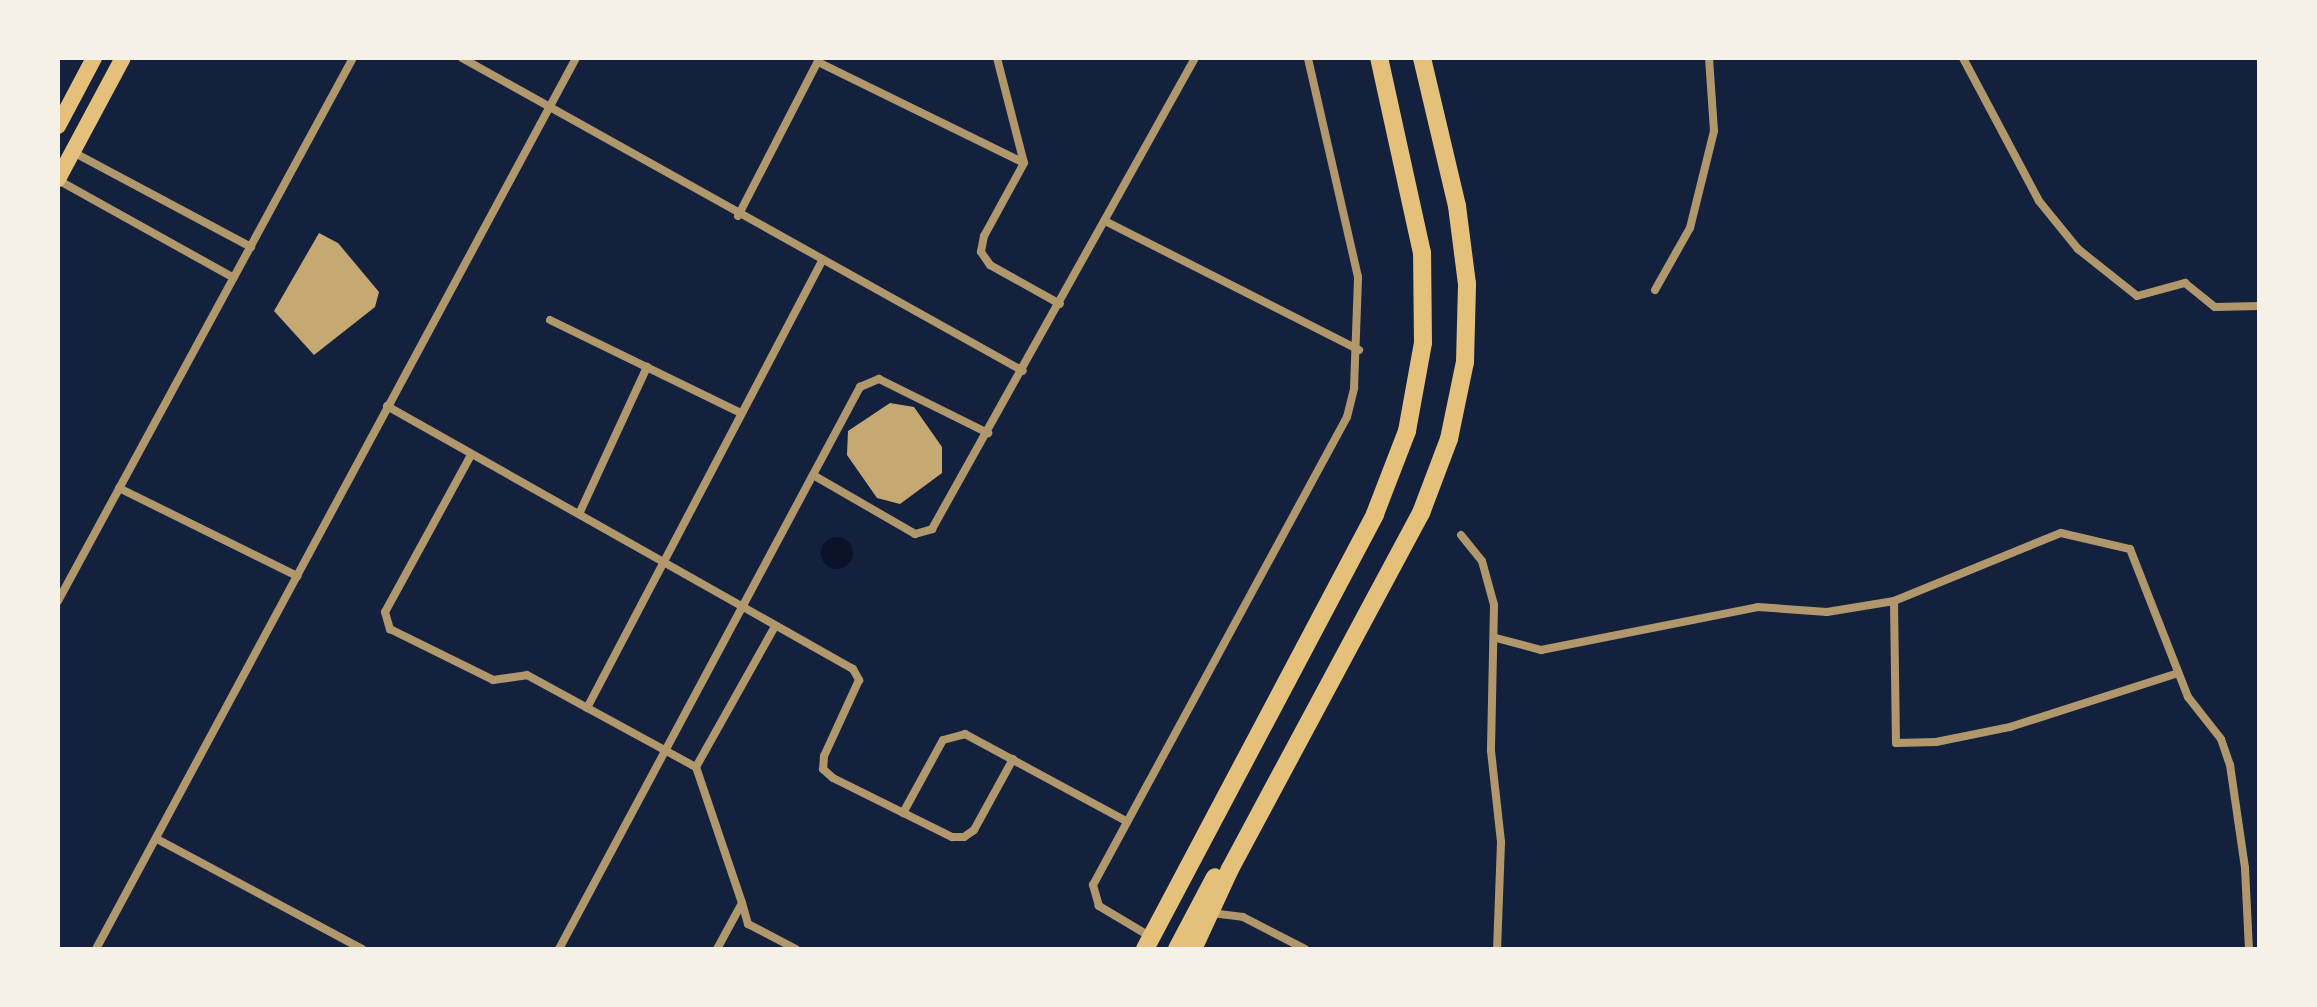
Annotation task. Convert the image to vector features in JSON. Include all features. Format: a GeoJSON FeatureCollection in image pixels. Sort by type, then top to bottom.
{"type":"FeatureCollection","features":[{"type":"Feature","properties":{"kind":"main road"},"geometry":{"type":"LineString","coordinates":[[58,126],[94,58]]}},
{"type":"Feature","properties":{"kind":"main road"},"geometry":{"type":"LineString","coordinates":[[58,180],[123,58]]}},
{"type":"Feature","properties":{"kind":"main road"},"geometry":{"type":"LineString","coordinates":[[1148,943],[1375,514],[1407,431],[1423,343],[1422,253],[1379,58]]}},
{"type":"Feature","properties":{"kind":"main road"},"geometry":{"type":"LineString","coordinates":[[1193,949],[1261,812],[1421,513],[1459,401],[1468,323],[1465,257],[1422,58]]}},
{"type":"Feature","properties":{"kind":"main road"},"geometry":{"type":"LineString","coordinates":[[1177,949],[1218,872],[1261,812]]}},
{"type":"Feature","properties":{"kind":"street"},"geometry":{"type":"LineString","coordinates":[[58,601],[353,58]]}},
{"type":"Feature","properties":{"kind":"street"},"geometry":{"type":"LineString","coordinates":[[462,58],[550,104],[738,216],[1023,371]]}},
{"type":"Feature","properties":{"kind":"street"},"geometry":{"type":"LineString","coordinates":[[96,949],[576,58]]}},
{"type":"Feature","properties":{"kind":"street"},"geometry":{"type":"LineString","coordinates":[[997,58],[1024,163],[984,236],[981,252],[990,265],[1060,304]]}},
{"type":"Feature","properties":{"kind":"street"},"geometry":{"type":"LineString","coordinates":[[813,475],[915,534],[926,534],[988,433],[1195,58]]}},
{"type":"Feature","properties":{"kind":"street"},"geometry":{"type":"LineString","coordinates":[[1148,943],[1099,906],[1093,885],[1347,417],[1359,350],[1358,277],[1308,58]]}},
{"type":"Feature","properties":{"kind":"street"},"geometry":{"type":"LineString","coordinates":[[1655,290],[1690,228],[1714,131],[1709,58]]}},
{"type":"Feature","properties":{"kind":"street"},"geometry":{"type":"LineString","coordinates":[[1963,58],[2039,201],[2078,249],[2137,296],[2185,283],[2215,307],[2259,306]]}},
{"type":"Feature","properties":{"kind":"street"},"geometry":{"type":"LineString","coordinates":[[738,216],[818,60],[1024,163]]}},
{"type":"Feature","properties":{"kind":"street"},"geometry":{"type":"LineString","coordinates":[[73,152],[251,247]]}},
{"type":"Feature","properties":{"kind":"street"},"geometry":{"type":"LineString","coordinates":[[58,180],[234,278]]}},
{"type":"Feature","properties":{"kind":"street"},"geometry":{"type":"LineString","coordinates":[[1105,221],[1359,350]]}},
{"type":"Feature","properties":{"kind":"street"},"geometry":{"type":"LineString","coordinates":[[587,708],[822,261]]}},
{"type":"Feature","properties":{"kind":"street"},"geometry":{"type":"LineString","coordinates":[[550,320],[741,413]]}},
{"type":"Feature","properties":{"kind":"street"},"geometry":{"type":"LineString","coordinates":[[580,512],[647,367]]}},
{"type":"Feature","properties":{"kind":"street"},"geometry":{"type":"LineString","coordinates":[[559,949],[860,387],[869,380],[879,379],[988,433]]}},
{"type":"Feature","properties":{"kind":"street"},"geometry":{"type":"LineString","coordinates":[[387,406],[471,455],[580,512],[661,563],[853,669],[859,680],[824,756],[823,769],[952,837],[964,837],[974,830],[1013,759]]}},
{"type":"Feature","properties":{"kind":"street"},"geometry":{"type":"LineString","coordinates":[[471,455],[384,621],[390,629],[493,680],[527,675],[696,767],[748,924],[796,949]]}},
{"type":"Feature","properties":{"kind":"street"},"geometry":{"type":"LineString","coordinates":[[119,488],[297,576]]}},
{"type":"Feature","properties":{"kind":"street"},"geometry":{"type":"LineString","coordinates":[[1496,638],[1541,650],[1758,607],[1827,612],[1894,601],[2061,533],[2130,549],[2188,697],[2221,739],[2230,765],[2245,868],[2249,949]]}},
{"type":"Feature","properties":{"kind":"street"},"geometry":{"type":"LineString","coordinates":[[1461,535],[1482,561],[1494,605],[1496,638],[1491,751],[1501,842],[1497,949]]}},
{"type":"Feature","properties":{"kind":"street"},"geometry":{"type":"LineString","coordinates":[[1894,601],[1896,743],[1936,742],[2010,727],[2178,673]]}},
{"type":"Feature","properties":{"kind":"street"},"geometry":{"type":"LineString","coordinates":[[696,767],[775,626]]}},
{"type":"Feature","properties":{"kind":"street"},"geometry":{"type":"LineString","coordinates":[[903,813],[943,740],[953,734],[965,734],[1126,821]]}},
{"type":"Feature","properties":{"kind":"street"},"geometry":{"type":"LineString","coordinates":[[157,839],[362,949]]}},
{"type":"Feature","properties":{"kind":"street"},"geometry":{"type":"LineString","coordinates":[[717,949],[742,903]]}},
{"type":"Feature","properties":{"kind":"street"},"geometry":{"type":"LineString","coordinates":[[1210,913],[1243,917],[1305,949]]}},
{"type":"Feature","properties":{"kind":"water"},"geometry":{"type":"Polygon","coordinates":[[[837,537],[848,542],[853,553],[848,564],[837,569],[826,564],[821,553],[826,542],[837,537]]]}},
{"type":"Feature","properties":{"kind":"building"},"geometry":{"type":"Polygon","coordinates":[[[319,233],[338,243],[379,292],[375,307],[314,355],[274,311],[319,233]]]}},
{"type":"Feature","properties":{"kind":"building"},"geometry":{"type":"Polygon","coordinates":[[[890,403],[914,407],[942,447],[942,473],[900,504],[877,498],[847,455],[848,431],[890,403]]]}}]}
